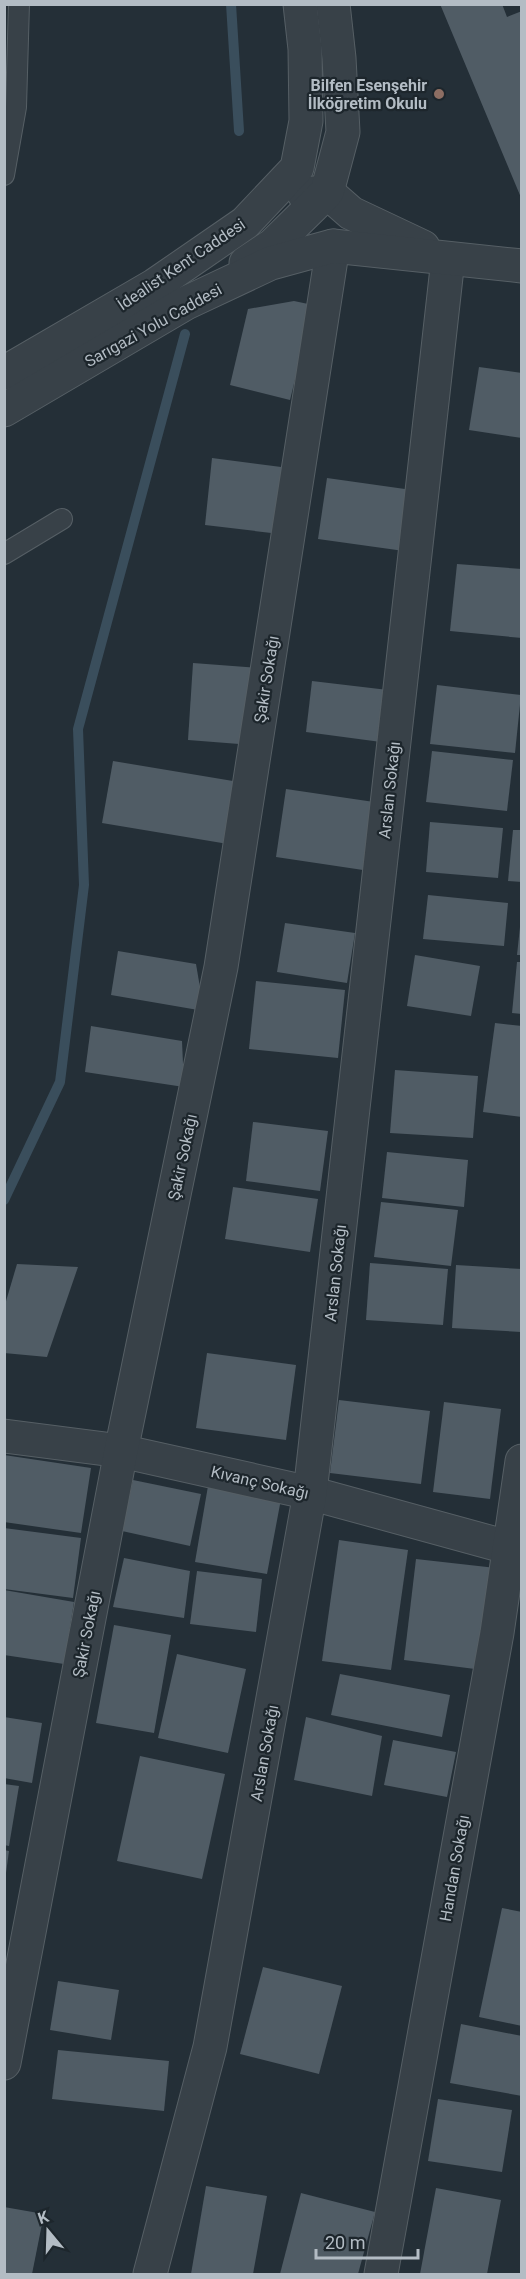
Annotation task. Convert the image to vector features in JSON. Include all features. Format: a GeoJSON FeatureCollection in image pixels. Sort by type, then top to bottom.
{"type":"FeatureCollection","features":[{"type":"Feature","properties":{"kind":"street","name":"İdealist Kent Caddesi"},"geometry":{"type":"LineString","coordinates":[[4,373],[155,285],[245,223],[297,168],[306,121],[305,49],[300,4]]}},
{"type":"Feature","properties":{"kind":"street"},"geometry":{"type":"LineString","coordinates":[[186,303],[273,245],[327,192],[344,132],[333,4]]}},
{"type":"Feature","properties":{"kind":"street"},"geometry":{"type":"LineString","coordinates":[[245,223],[287,195],[327,192],[351,213],[447,258]]}},
{"type":"Feature","properties":{"kind":"street","name":"Sarıgazi Yolu Caddesi"},"geometry":{"type":"LineString","coordinates":[[4,410],[186,303],[271,263],[333,246],[522,266]]}},
{"type":"Feature","properties":{"kind":"street","name":"Şakir Sokağı"},"geometry":{"type":"LineString","coordinates":[[4,2063],[121,1451],[221,967],[333,246]]}},
{"type":"Feature","properties":{"kind":"street","name":"Arslan Sokağı"},"geometry":{"type":"LineString","coordinates":[[150,2274],[210,2047],[310,1493],[447,258]]}},
{"type":"Feature","properties":{"kind":"street","name":"Kıvanç Sokağı"},"geometry":{"type":"LineString","coordinates":[[4,1436],[121,1451],[310,1493],[511,1548]]}},
{"type":"Feature","properties":{"kind":"street","name":"Handan Sokağı"},"geometry":{"type":"LineString","coordinates":[[381,2274],[511,1548],[522,1461]]}},
{"type":"Feature","properties":{"kind":"lane"},"geometry":{"type":"LineString","coordinates":[[4,175],[16,107],[19,4]]}},
{"type":"Feature","properties":{"kind":"lane"},"geometry":{"type":"LineString","coordinates":[[4,555],[62,519]]}},
{"type":"Feature","properties":{"kind":"building"},"geometry":{"type":"Polygon","coordinates":[[[440,4],[502,4],[507,17],[522,11],[522,55],[520,56],[522,60],[522,200],[440,4]]]}},
{"type":"Feature","properties":{"kind":"building"},"geometry":{"type":"Polygon","coordinates":[[[294,301],[313,305],[290,400],[230,385],[248,309],[294,301]]]}},
{"type":"Feature","properties":{"kind":"building"},"geometry":{"type":"Polygon","coordinates":[[[479,367],[522,373],[522,438],[469,430],[479,367]]]}},
{"type":"Feature","properties":{"kind":"building"},"geometry":{"type":"Polygon","coordinates":[[[212,458],[289,468],[280,534],[205,525],[212,458]]]}},
{"type":"Feature","properties":{"kind":"building"},"geometry":{"type":"Polygon","coordinates":[[[327,478],[412,490],[404,551],[318,539],[327,478]]]}},
{"type":"Feature","properties":{"kind":"building"},"geometry":{"type":"Polygon","coordinates":[[[457,564],[522,569],[522,638],[450,631],[457,564]]]}},
{"type":"Feature","properties":{"kind":"building"},"geometry":{"type":"Polygon","coordinates":[[[193,663],[258,668],[252,745],[188,740],[193,663]]]}},
{"type":"Feature","properties":{"kind":"building"},"geometry":{"type":"Polygon","coordinates":[[[312,681],[388,690],[381,742],[306,732],[312,681]]]}},
{"type":"Feature","properties":{"kind":"building"},"geometry":{"type":"Polygon","coordinates":[[[437,685],[521,695],[515,753],[430,744],[437,685]]]}},
{"type":"Feature","properties":{"kind":"building"},"geometry":{"type":"Polygon","coordinates":[[[432,751],[513,760],[507,811],[426,802],[432,751]]]}},
{"type":"Feature","properties":{"kind":"building"},"geometry":{"type":"Polygon","coordinates":[[[113,761],[239,782],[228,844],[102,823],[113,761]]]}},
{"type":"Feature","properties":{"kind":"building"},"geometry":{"type":"Polygon","coordinates":[[[286,789],[374,802],[363,870],[276,857],[286,789]]]}},
{"type":"Feature","properties":{"kind":"building"},"geometry":{"type":"Polygon","coordinates":[[[430,822],[503,828],[498,878],[426,872],[430,822]]]}},
{"type":"Feature","properties":{"kind":"building"},"geometry":{"type":"Polygon","coordinates":[[[513,830],[522,830],[522,882],[508,881],[513,830]]]}},
{"type":"Feature","properties":{"kind":"building"},"geometry":{"type":"Polygon","coordinates":[[[428,895],[508,903],[504,946],[423,939],[428,895]]]}},
{"type":"Feature","properties":{"kind":"building"},"geometry":{"type":"Polygon","coordinates":[[[285,923],[355,933],[347,983],[277,972],[285,923]]]}},
{"type":"Feature","properties":{"kind":"building"},"geometry":{"type":"Polygon","coordinates":[[[520,927],[522,927],[522,955],[517,955],[520,927]]]}},
{"type":"Feature","properties":{"kind":"building"},"geometry":{"type":"Polygon","coordinates":[[[118,951],[196,964],[204,1011],[111,995],[118,951]]]}},
{"type":"Feature","properties":{"kind":"building"},"geometry":{"type":"Polygon","coordinates":[[[415,955],[480,966],[471,1016],[407,1006],[415,955]]]}},
{"type":"Feature","properties":{"kind":"building"},"geometry":{"type":"Polygon","coordinates":[[[517,962],[522,962],[522,1014],[512,1013],[517,962]]]}},
{"type":"Feature","properties":{"kind":"building"},"geometry":{"type":"Polygon","coordinates":[[[256,981],[345,990],[338,1058],[249,1049],[256,981]]]}},
{"type":"Feature","properties":{"kind":"building"},"geometry":{"type":"Polygon","coordinates":[[[495,1023],[522,1026],[522,1117],[483,1112],[495,1023]]]}},
{"type":"Feature","properties":{"kind":"building"},"geometry":{"type":"Polygon","coordinates":[[[91,1026],[182,1041],[184,1087],[85,1072],[91,1026]]]}},
{"type":"Feature","properties":{"kind":"building"},"geometry":{"type":"Polygon","coordinates":[[[395,1070],[478,1076],[473,1138],[390,1133],[395,1070]]]}},
{"type":"Feature","properties":{"kind":"building"},"geometry":{"type":"Polygon","coordinates":[[[253,1122],[328,1131],[320,1191],[246,1181],[253,1122]]]}},
{"type":"Feature","properties":{"kind":"building"},"geometry":{"type":"Polygon","coordinates":[[[387,1152],[468,1160],[464,1207],[382,1198],[387,1152]]]}},
{"type":"Feature","properties":{"kind":"building"},"geometry":{"type":"Polygon","coordinates":[[[233,1187],[318,1199],[310,1252],[225,1239],[233,1187]]]}},
{"type":"Feature","properties":{"kind":"building"},"geometry":{"type":"Polygon","coordinates":[[[381,1202],[458,1210],[451,1266],[374,1257],[381,1202]]]}},
{"type":"Feature","properties":{"kind":"building"},"geometry":{"type":"Polygon","coordinates":[[[370,1263],[448,1269],[443,1325],[366,1320],[370,1263]]]}},
{"type":"Feature","properties":{"kind":"building"},"geometry":{"type":"Polygon","coordinates":[[[17,1264],[78,1267],[47,1357],[4,1353],[4,1308],[17,1264]]]}},
{"type":"Feature","properties":{"kind":"building"},"geometry":{"type":"Polygon","coordinates":[[[456,1265],[522,1269],[521,1332],[452,1328],[456,1265]]]}},
{"type":"Feature","properties":{"kind":"building"},"geometry":{"type":"Polygon","coordinates":[[[207,1353],[296,1365],[286,1440],[196,1428],[207,1353]]]}},
{"type":"Feature","properties":{"kind":"building"},"geometry":{"type":"Polygon","coordinates":[[[339,1400],[430,1411],[421,1484],[330,1473],[339,1400]]]}},
{"type":"Feature","properties":{"kind":"building"},"geometry":{"type":"Polygon","coordinates":[[[444,1402],[501,1409],[490,1499],[433,1492],[444,1402]]]}},
{"type":"Feature","properties":{"kind":"building"},"geometry":{"type":"Polygon","coordinates":[[[4,1455],[91,1468],[81,1533],[4,1522],[4,1455]]]}},
{"type":"Feature","properties":{"kind":"building"},"geometry":{"type":"Polygon","coordinates":[[[133,1480],[201,1494],[190,1546],[122,1531],[133,1480]]]}},
{"type":"Feature","properties":{"kind":"building"},"geometry":{"type":"Polygon","coordinates":[[[208,1486],[281,1499],[267,1574],[195,1562],[208,1486]]]}},
{"type":"Feature","properties":{"kind":"building"},"geometry":{"type":"Polygon","coordinates":[[[4,1528],[81,1538],[73,1598],[4,1589],[4,1528]]]}},
{"type":"Feature","properties":{"kind":"building"},"geometry":{"type":"Polygon","coordinates":[[[339,1540],[408,1550],[391,1670],[322,1661],[339,1540]]]}},
{"type":"Feature","properties":{"kind":"building"},"geometry":{"type":"Polygon","coordinates":[[[124,1558],[190,1571],[184,1618],[113,1607],[124,1558]]]}},
{"type":"Feature","properties":{"kind":"building"},"geometry":{"type":"Polygon","coordinates":[[[416,1559],[496,1568],[483,1670],[404,1660],[416,1559]]]}},
{"type":"Feature","properties":{"kind":"building"},"geometry":{"type":"Polygon","coordinates":[[[197,1571],[262,1579],[256,1632],[190,1624],[197,1571]]]}},
{"type":"Feature","properties":{"kind":"building"},"geometry":{"type":"Polygon","coordinates":[[[4,1590],[74,1602],[64,1664],[4,1655],[4,1590]]]}},
{"type":"Feature","properties":{"kind":"building"},"geometry":{"type":"Polygon","coordinates":[[[114,1625],[171,1635],[154,1733],[96,1723],[114,1625]]]}},
{"type":"Feature","properties":{"kind":"building"},"geometry":{"type":"Polygon","coordinates":[[[177,1654],[246,1669],[228,1753],[158,1738],[177,1654]]]}},
{"type":"Feature","properties":{"kind":"building"},"geometry":{"type":"Polygon","coordinates":[[[340,1674],[450,1695],[442,1737],[331,1715],[340,1674]]]}},
{"type":"Feature","properties":{"kind":"building"},"geometry":{"type":"Polygon","coordinates":[[[4,1717],[42,1723],[32,1783],[4,1778],[4,1717]]]}},
{"type":"Feature","properties":{"kind":"building"},"geometry":{"type":"Polygon","coordinates":[[[306,1717],[382,1736],[372,1796],[294,1780],[306,1717]]]}},
{"type":"Feature","properties":{"kind":"building"},"geometry":{"type":"Polygon","coordinates":[[[393,1740],[456,1752],[447,1797],[384,1785],[393,1740]]]}},
{"type":"Feature","properties":{"kind":"building"},"geometry":{"type":"Polygon","coordinates":[[[140,1756],[225,1774],[202,1879],[117,1861],[140,1756]]]}},
{"type":"Feature","properties":{"kind":"building"},"geometry":{"type":"Polygon","coordinates":[[[4,1784],[19,1786],[9,1846],[4,1845],[4,1784]]]}},
{"type":"Feature","properties":{"kind":"building"},"geometry":{"type":"Polygon","coordinates":[[[4,1850],[9,1851],[6,1873],[4,1873],[4,1850]]]}},
{"type":"Feature","properties":{"kind":"building"},"geometry":{"type":"Polygon","coordinates":[[[502,1908],[522,1912],[522,2026],[479,2017],[502,1908]]]}},
{"type":"Feature","properties":{"kind":"building"},"geometry":{"type":"Polygon","coordinates":[[[263,1967],[342,1986],[319,2074],[240,2054],[263,1967]]]}},
{"type":"Feature","properties":{"kind":"building"},"geometry":{"type":"Polygon","coordinates":[[[58,1981],[119,1990],[111,2040],[50,2030],[58,1981]]]}},
{"type":"Feature","properties":{"kind":"building"},"geometry":{"type":"Polygon","coordinates":[[[461,2024],[522,2036],[522,2096],[450,2083],[461,2024]]]}},
{"type":"Feature","properties":{"kind":"building"},"geometry":{"type":"Polygon","coordinates":[[[58,2050],[169,2061],[164,2111],[52,2099],[58,2050]]]}},
{"type":"Feature","properties":{"kind":"building"},"geometry":{"type":"Polygon","coordinates":[[[438,2099],[512,2110],[502,2172],[428,2161],[438,2099]]]}},
{"type":"Feature","properties":{"kind":"building"},"geometry":{"type":"Polygon","coordinates":[[[206,2186],[267,2196],[253,2274],[191,2274],[206,2186]]]}},
{"type":"Feature","properties":{"kind":"building"},"geometry":{"type":"Polygon","coordinates":[[[436,2188],[501,2200],[487,2274],[420,2274],[436,2188]]]}},
{"type":"Feature","properties":{"kind":"building"},"geometry":{"type":"Polygon","coordinates":[[[301,2193],[375,2212],[358,2274],[280,2274],[301,2193]]]}},
{"type":"Feature","properties":{"kind":"building"},"geometry":{"type":"Polygon","coordinates":[[[4,2207],[44,2214],[32,2274],[4,2274],[4,2207]]]}},
{"type":"Feature","properties":{"kind":"waterway"},"geometry":{"type":"LineString","coordinates":[[231,4],[239,131]]}},
{"type":"Feature","properties":{"kind":"waterway"},"geometry":{"type":"LineString","coordinates":[[4,1200],[60,1082],[84,885],[78,729],[185,334]]}},
{"type":"Feature","properties":{"kind":"place","name":"Bilfen Esenşehir İlköğretim Okulu"},"geometry":{"type":"Point","coordinates":[439,94]}}]}
